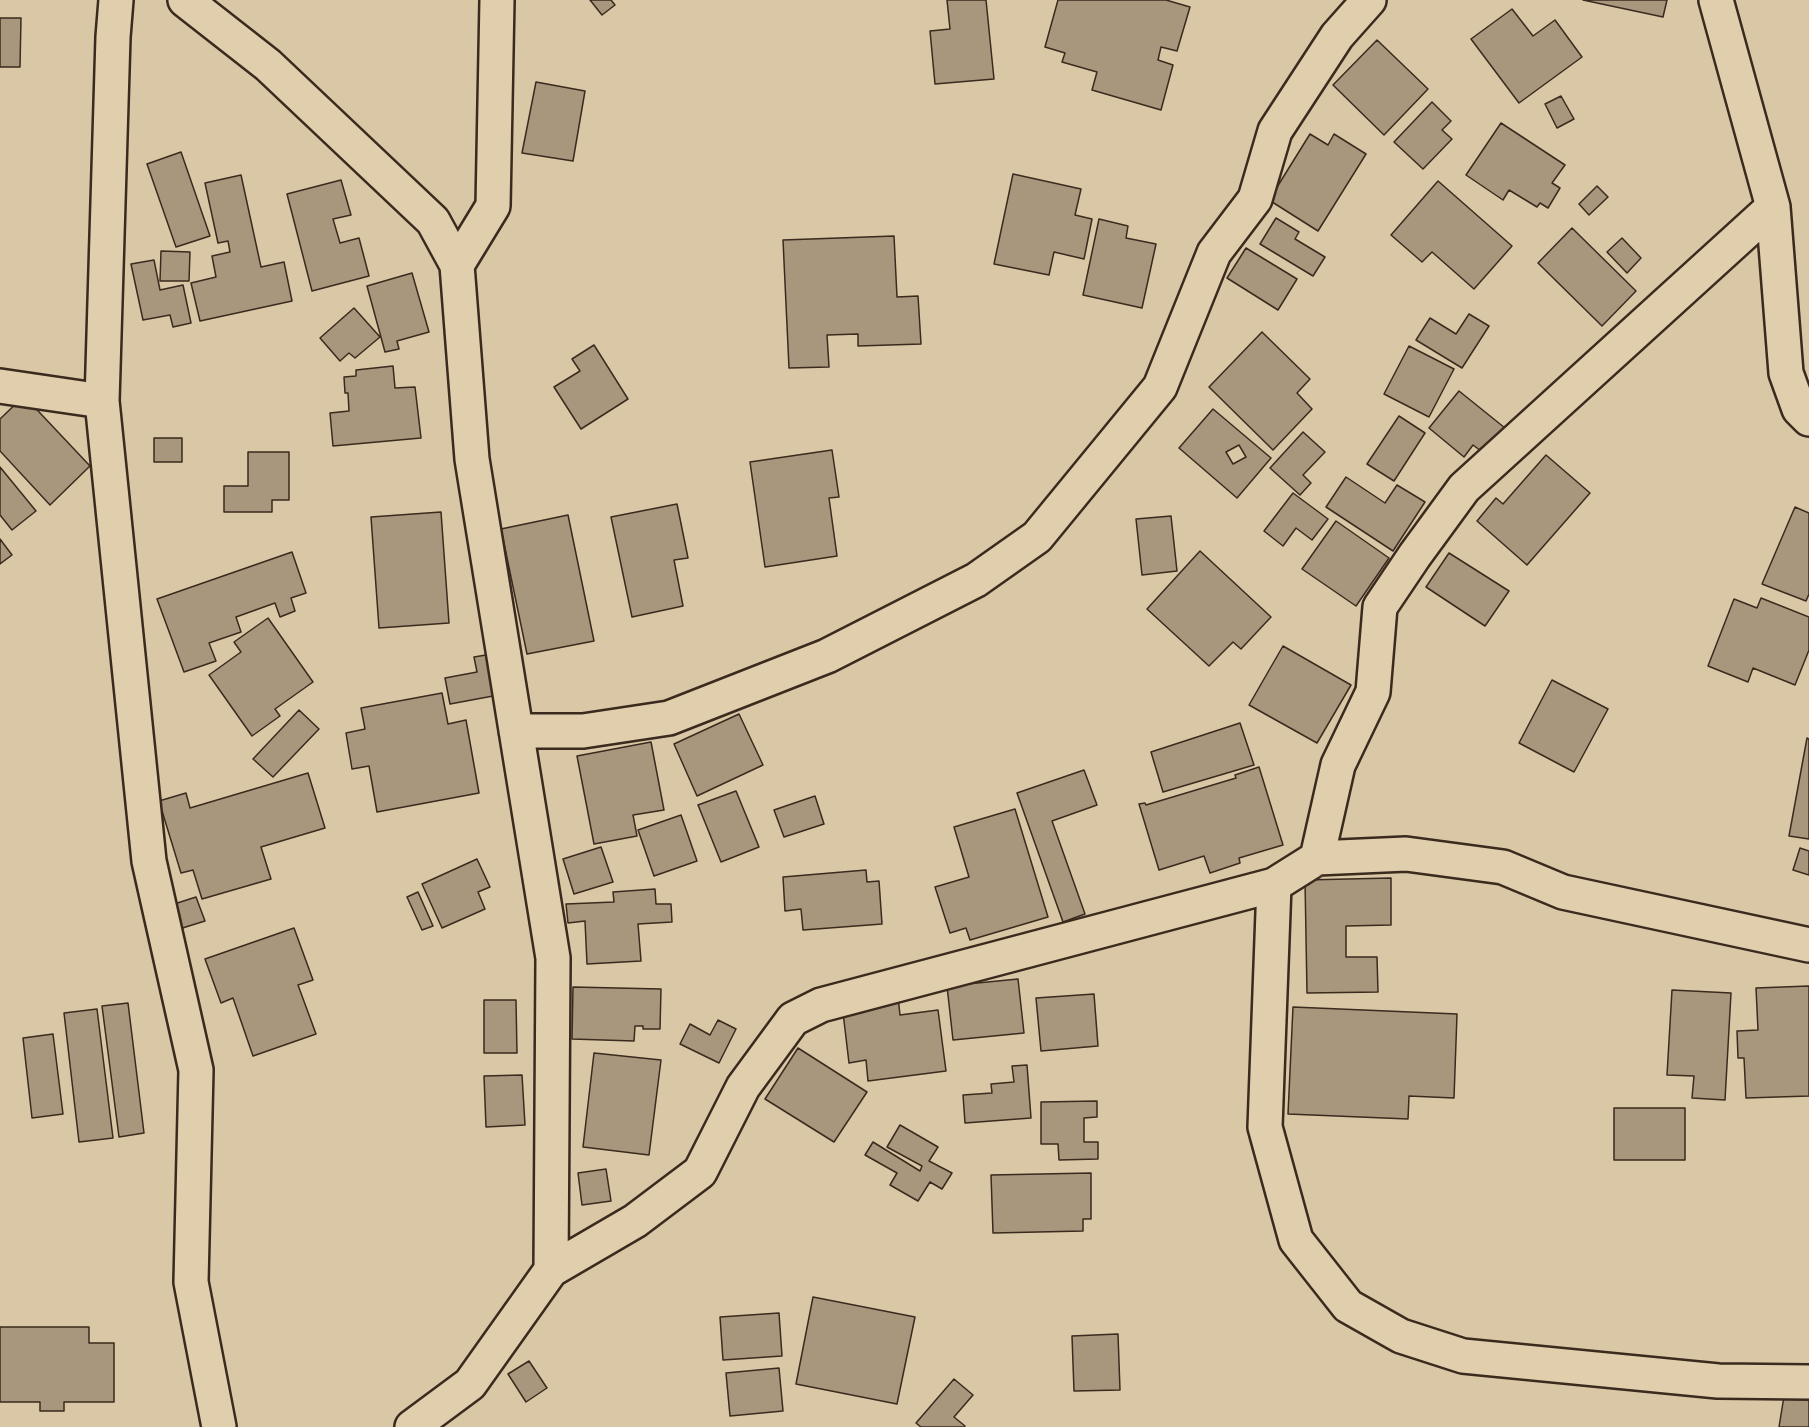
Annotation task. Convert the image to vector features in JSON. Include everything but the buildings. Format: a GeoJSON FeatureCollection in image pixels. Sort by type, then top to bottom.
{"type":"FeatureCollection","features":[{"type":"Feature","properties":{"kind":"street"},"geometry":{"type":"LineString","coordinates":[[116,0],[102,402],[149,861],[196,1070],[191,1282],[219,1427]]}},
{"type":"Feature","properties":{"kind":"street"},"geometry":{"type":"LineString","coordinates":[[185,0],[268,65],[434,221],[458,265],[472,459],[554,958],[551,1270]]}},
{"type":"Feature","properties":{"kind":"street"},"geometry":{"type":"LineString","coordinates":[[458,265],[494,206],[497,0]]}},
{"type":"Feature","properties":{"kind":"street"},"geometry":{"type":"LineString","coordinates":[[516,731],[583,731],[669,718],[827,656],[976,580],[1037,537],[1160,387],[1214,253],[1255,199],[1275,131],[1337,36],[1369,0]]}},
{"type":"Feature","properties":{"kind":"street"},"geometry":{"type":"LineString","coordinates":[[1716,0],[1773,207],[1786,373],[1799,409],[1809,419]]}},
{"type":"Feature","properties":{"kind":"street"},"geometry":{"type":"LineString","coordinates":[[1317,858],[1338,765],[1373,692],[1380,607],[1415,555],[1464,488],[1773,207]]}},
{"type":"Feature","properties":{"kind":"street"},"geometry":{"type":"LineString","coordinates":[[0,386],[102,402]]}},
{"type":"Feature","properties":{"kind":"street"},"geometry":{"type":"LineString","coordinates":[[412,1427],[470,1384],[551,1270],[635,1221],[700,1172],[743,1087],[793,1020],[821,1005],[1274,885],[1317,858],[1406,854],[1503,867],[1563,892],[1809,945]]}},
{"type":"Feature","properties":{"kind":"street"},"geometry":{"type":"LineString","coordinates":[[1274,885],[1265,1127],[1296,1240],[1348,1306],[1401,1336],[1463,1356],[1718,1381],[1809,1382]]}}]}
